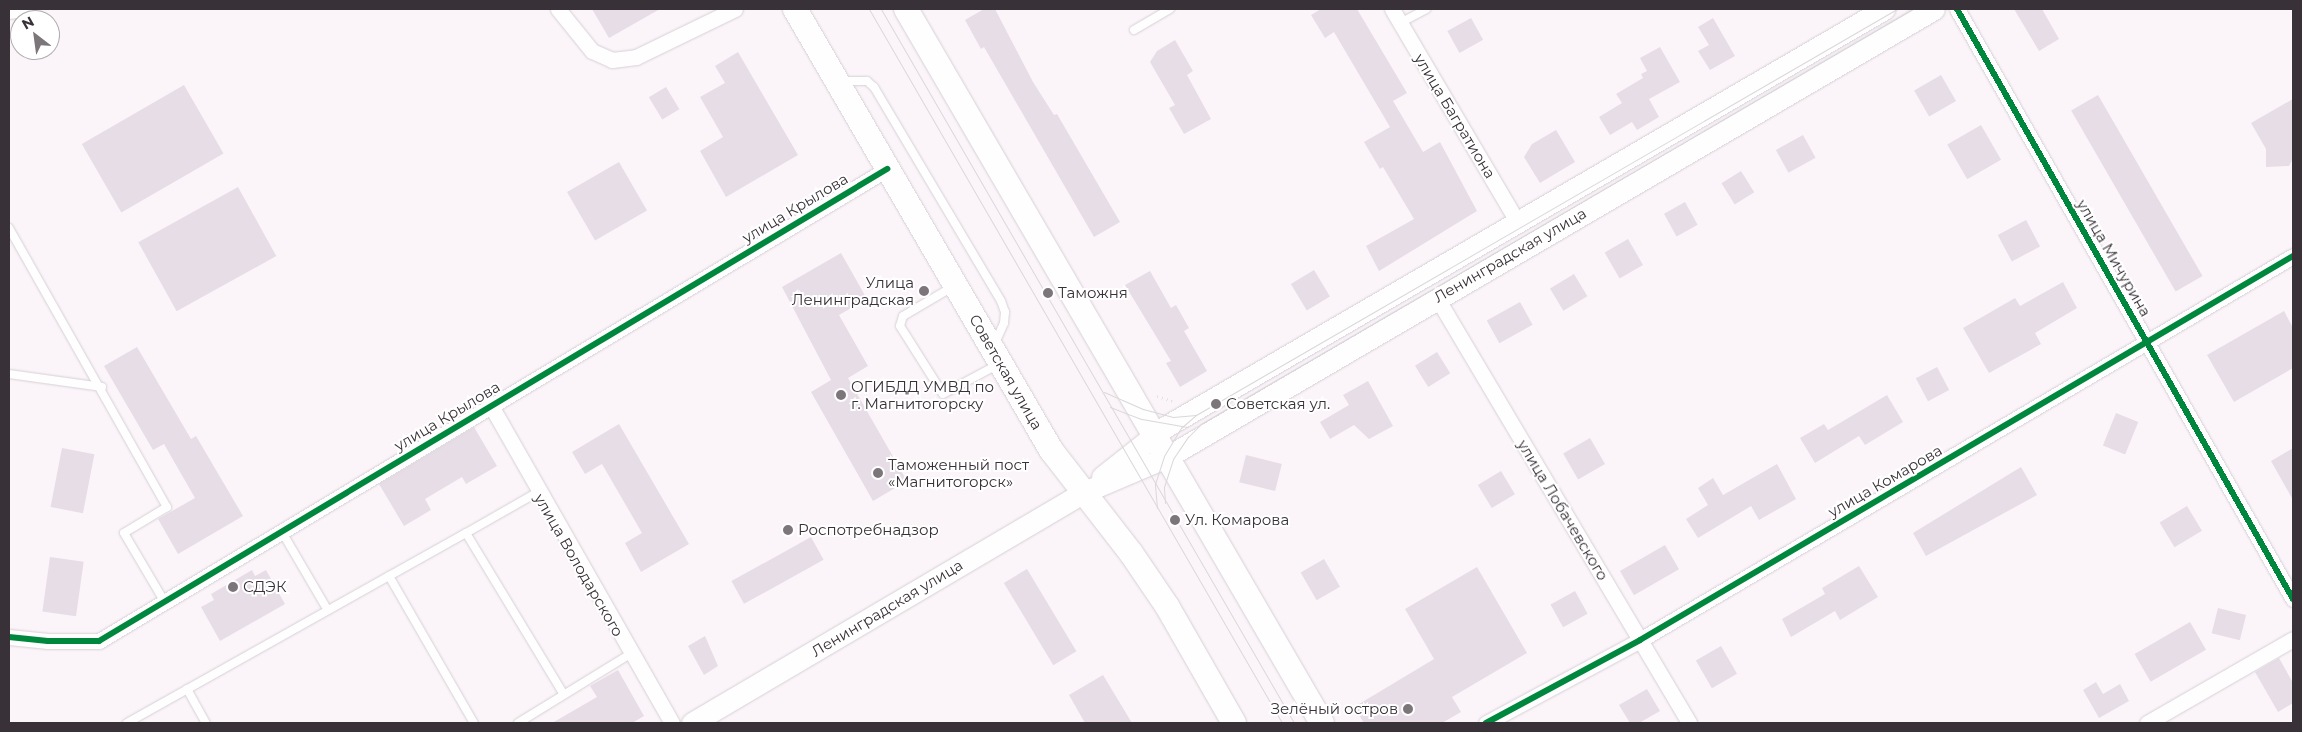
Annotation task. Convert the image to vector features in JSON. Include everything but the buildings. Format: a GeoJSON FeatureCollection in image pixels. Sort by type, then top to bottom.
{"type":"FeatureCollection","features":[{"type":"Feature","properties":{"kind":"main road","name":"Советская улица"},"geometry":{"type":"LineString","coordinates":[[795,9],[1051,450],[1082,493],[1131,553],[1167,606],[1234,723]]}},
{"type":"Feature","properties":{"kind":"main road"},"geometry":{"type":"LineString","coordinates":[[906,9],[1322,723]]}},
{"type":"Feature","properties":{"kind":"main road","name":"Ленинградская улица"},"geometry":{"type":"LineString","coordinates":[[1082,493],[1155,435],[1884,9]]}},
{"type":"Feature","properties":{"kind":"main road","name":"Ленинградская улица"},"geometry":{"type":"LineString","coordinates":[[692,723],[1082,493],[1167,457],[1436,298],[1934,9]]}},
{"type":"Feature","properties":{"kind":"street"},"geometry":{"type":"LineString","coordinates":[[9,11],[26,9]]}},
{"type":"Feature","properties":{"kind":"street"},"geometry":{"type":"LineString","coordinates":[[558,9],[592,51],[612,60],[636,57],[735,9]]}},
{"type":"Feature","properties":{"kind":"street","name":"улица Багратиона"},"geometry":{"type":"LineString","coordinates":[[1392,9],[1518,223]]}},
{"type":"Feature","properties":{"kind":"street","name":"улица Мичурина"},"geometry":{"type":"LineString","coordinates":[[1957,9],[2293,599]]}},
{"type":"Feature","properties":{"kind":"street","name":"улица Крылова"},"geometry":{"type":"LineString","coordinates":[[9,637],[48,641],[99,641],[282,532],[490,404],[887,169]]}},
{"type":"Feature","properties":{"kind":"street","name":"улица Комарова"},"geometry":{"type":"LineString","coordinates":[[1486,723],[1640,640],[2293,256]]}},
{"type":"Feature","properties":{"kind":"street","name":"улица Лобачевского"},"geometry":{"type":"LineString","coordinates":[[1436,298],[1689,723]]}},
{"type":"Feature","properties":{"kind":"street","name":"улица Володарского"},"geometry":{"type":"LineString","coordinates":[[490,404],[630,654],[672,723]]}},
{"type":"Feature","properties":{"kind":"street"},"geometry":{"type":"LineString","coordinates":[[2147,723],[2293,639]]}},
{"type":"Feature","properties":{"kind":"lane"},"geometry":{"type":"LineString","coordinates":[[1134,30],[1170,9]]}},
{"type":"Feature","properties":{"kind":"lane"},"geometry":{"type":"LineString","coordinates":[[1400,23],[1426,9]]}},
{"type":"Feature","properties":{"kind":"lane"},"geometry":{"type":"LineString","coordinates":[[837,82],[867,81],[874,87],[1001,301],[1005,312],[997,356],[943,394],[937,390],[900,326],[902,316],[955,285]]}},
{"type":"Feature","properties":{"kind":"lane"},"geometry":{"type":"LineString","coordinates":[[9,228],[102,387],[167,507],[124,533],[164,601]]}},
{"type":"Feature","properties":{"kind":"lane"},"geometry":{"type":"LineString","coordinates":[[9,374],[102,387]]}},
{"type":"Feature","properties":{"kind":"lane"},"geometry":{"type":"LineString","coordinates":[[127,723],[538,492]]}},
{"type":"Feature","properties":{"kind":"lane"},"geometry":{"type":"LineString","coordinates":[[282,532],[327,610]]}},
{"type":"Feature","properties":{"kind":"lane"},"geometry":{"type":"LineString","coordinates":[[466,533],[564,695]]}},
{"type":"Feature","properties":{"kind":"lane"},"geometry":{"type":"LineString","coordinates":[[389,576],[474,723]]}},
{"type":"Feature","properties":{"kind":"lane"},"geometry":{"type":"LineString","coordinates":[[518,723],[630,654]]}},
{"type":"Feature","properties":{"kind":"lane"},"geometry":{"type":"LineString","coordinates":[[187,689],[206,723]]}},
{"type":"Feature","properties":{"kind":"tram line"},"geometry":{"type":"LineString","coordinates":[[869,9],[1282,723]]}},
{"type":"Feature","properties":{"kind":"tram line"},"geometry":{"type":"LineString","coordinates":[[881,9],[1294,723]]}},
{"type":"Feature","properties":{"kind":"tram line"},"geometry":{"type":"LineString","coordinates":[[1157,508],[1155,484],[1164,456],[1181,428],[1196,415],[1897,9]]}},
{"type":"Feature","properties":{"kind":"tram line"},"geometry":{"type":"LineString","coordinates":[[1165,503],[1164,487],[1173,459],[1188,437],[1201,424],[1913,9]]}},
{"type":"Feature","properties":{"kind":"tram line"},"geometry":{"type":"LineString","coordinates":[[1104,392],[1143,409],[1173,417],[1196,415]]}},
{"type":"Feature","properties":{"kind":"tram line"},"geometry":{"type":"LineString","coordinates":[[1110,407],[1142,419],[1187,427]]}},
{"type":"Feature","properties":{"kind":"cycle path"},"geometry":{"type":"LineString","coordinates":[[1957,9],[2293,599]]}},
{"type":"Feature","properties":{"kind":"cycle path"},"geometry":{"type":"LineString","coordinates":[[9,637],[48,641],[99,641],[887,169]]}},
{"type":"Feature","properties":{"kind":"cycle path"},"geometry":{"type":"LineString","coordinates":[[1486,723],[1640,640],[2293,256]]}},
{"type":"Feature","properties":{"kind":"place","name":"Улица Ленинградская"},"geometry":{"type":"Point","coordinates":[924,291]}},
{"type":"Feature","properties":{"kind":"place","name":"Таможня"},"geometry":{"type":"Point","coordinates":[1048,293]}},
{"type":"Feature","properties":{"kind":"place","name":"ОГИБДД УМВД по г. Магнитогорску"},"geometry":{"type":"Point","coordinates":[841,395]}},
{"type":"Feature","properties":{"kind":"place","name":"Советская ул."},"geometry":{"type":"Point","coordinates":[1216,404]}},
{"type":"Feature","properties":{"kind":"place","name":"Таможенный пост «Магнитогорск»"},"geometry":{"type":"Point","coordinates":[878,473]}},
{"type":"Feature","properties":{"kind":"place","name":"Ул. Комарова"},"geometry":{"type":"Point","coordinates":[1175,520]}},
{"type":"Feature","properties":{"kind":"place","name":"Роспотребнадзор"},"geometry":{"type":"Point","coordinates":[788,530]}},
{"type":"Feature","properties":{"kind":"place","name":"СДЭК"},"geometry":{"type":"Point","coordinates":[233,587]}},
{"type":"Feature","properties":{"kind":"place","name":"Зелёный остров"},"geometry":{"type":"Point","coordinates":[1408,709]}}]}
